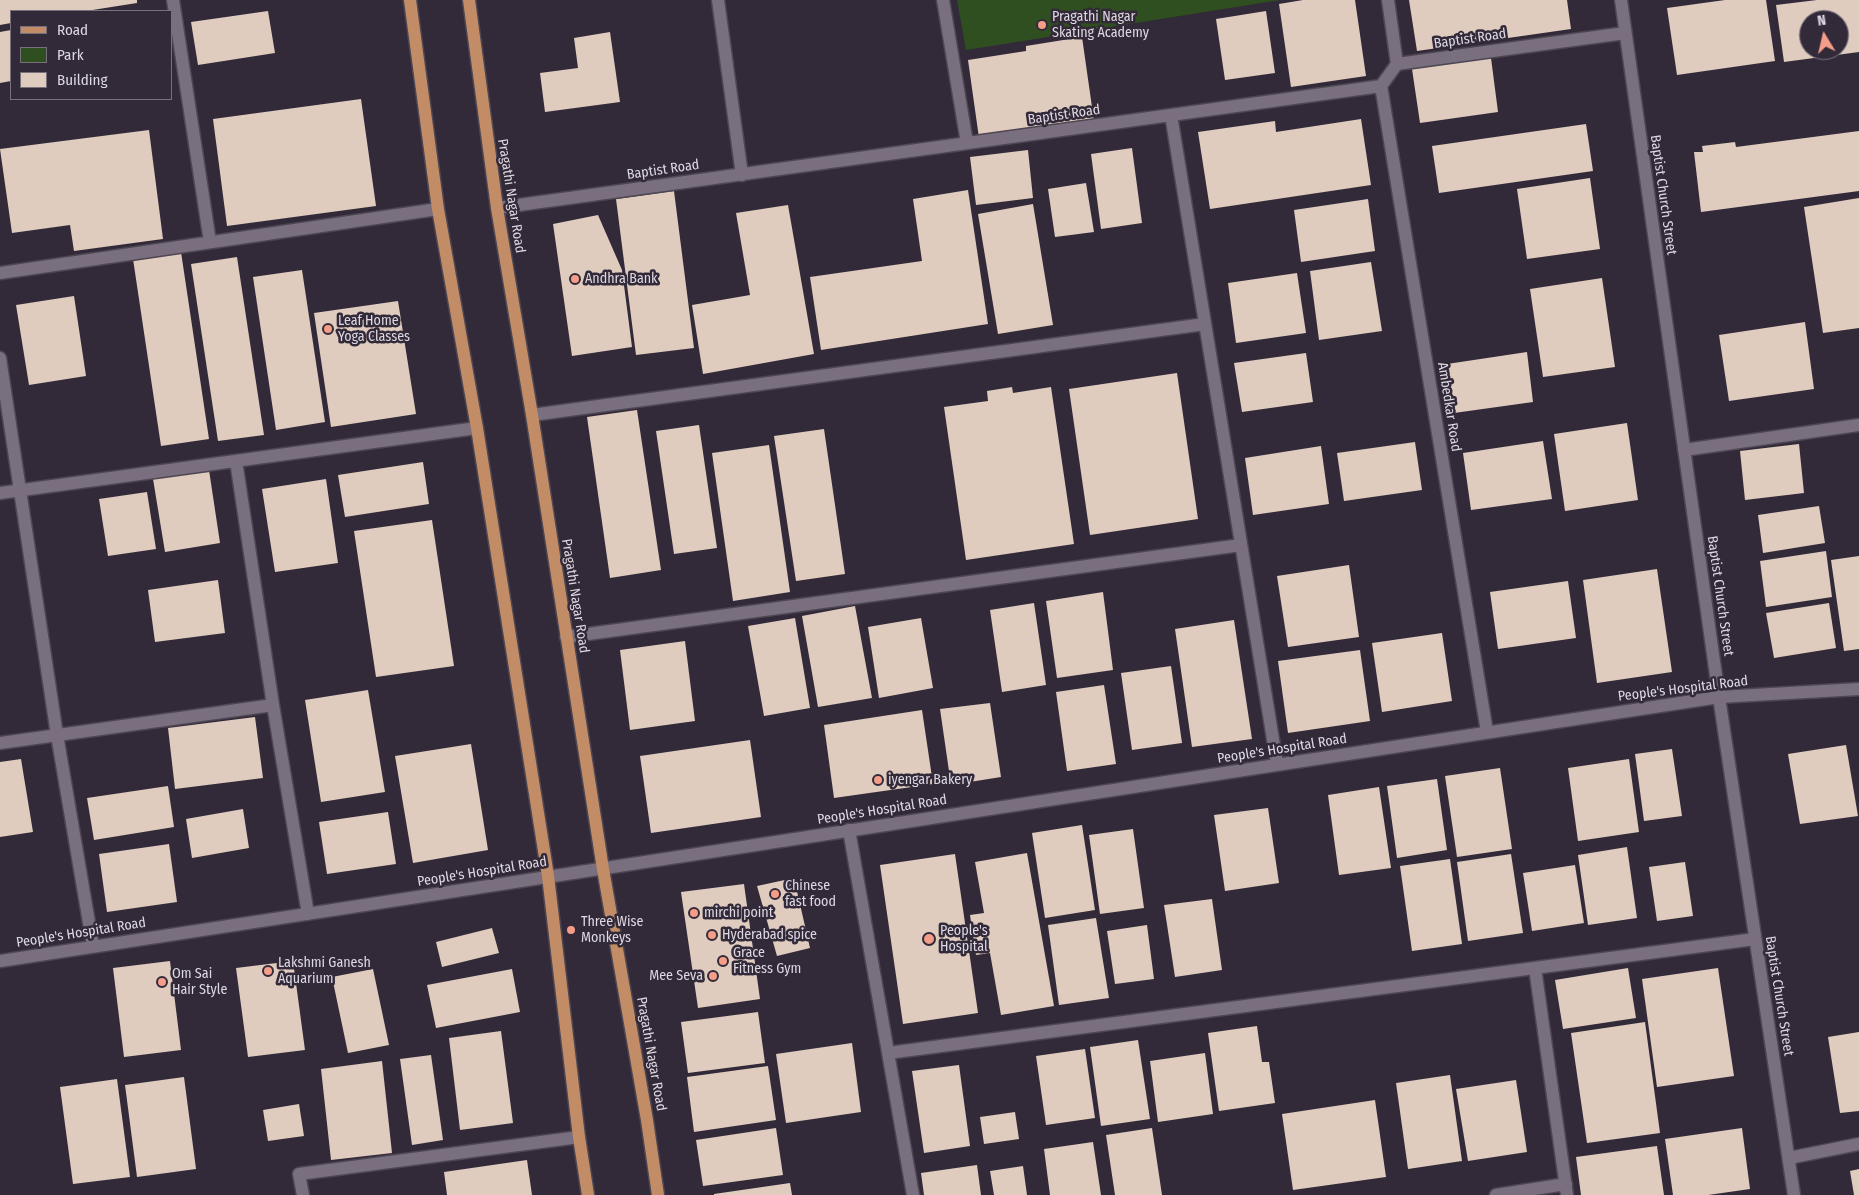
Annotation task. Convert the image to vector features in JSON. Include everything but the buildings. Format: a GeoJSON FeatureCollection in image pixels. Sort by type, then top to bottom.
{"type":"FeatureCollection","features":[{"type":"Feature","properties":{"kind":"main road"},"geometry":{"type":"LineString","coordinates":[[410,0],[438,209],[478,428],[548,876],[579,1137],[588,1195]]}},
{"type":"Feature","properties":{"kind":"main road","name":"Pragathi Nagar Road"},"geometry":{"type":"LineString","coordinates":[[468,0],[497,208],[532,415],[602,870],[647,1120],[658,1195]]}},
{"type":"Feature","properties":{"kind":"street"},"geometry":{"type":"LineString","coordinates":[[172,0],[210,242]]}},
{"type":"Feature","properties":{"kind":"street"},"geometry":{"type":"LineString","coordinates":[[718,0],[742,174]]}},
{"type":"Feature","properties":{"kind":"street"},"geometry":{"type":"LineString","coordinates":[[943,0],[967,143]]}},
{"type":"Feature","properties":{"kind":"street"},"geometry":{"type":"LineString","coordinates":[[1381,86],[1398,64],[1388,0]]}},
{"type":"Feature","properties":{"kind":"street","name":"Baptist Church Street"},"geometry":{"type":"LineString","coordinates":[[1621,0],[1719,697],[1794,1195]]}},
{"type":"Feature","properties":{"kind":"street","name":"Baptist Road"},"geometry":{"type":"LineString","coordinates":[[1398,64],[1626,33]]}},
{"type":"Feature","properties":{"kind":"street","name":"Baptist Road"},"geometry":{"type":"LineString","coordinates":[[497,208],[1381,86]]}},
{"type":"Feature","properties":{"kind":"street","name":"Ambedkar Road"},"geometry":{"type":"LineString","coordinates":[[1381,86],[1487,732]]}},
{"type":"Feature","properties":{"kind":"street"},"geometry":{"type":"LineString","coordinates":[[1171,115],[1277,764]]}},
{"type":"Feature","properties":{"kind":"street"},"geometry":{"type":"LineString","coordinates":[[0,273],[438,209]]}},
{"type":"Feature","properties":{"kind":"street"},"geometry":{"type":"LineString","coordinates":[[532,415],[1205,324]]}},
{"type":"Feature","properties":{"kind":"street"},"geometry":{"type":"LineString","coordinates":[[0,358],[57,735],[93,946]]}},
{"type":"Feature","properties":{"kind":"street"},"geometry":{"type":"LineString","coordinates":[[1684,450],[1859,426]]}},
{"type":"Feature","properties":{"kind":"street"},"geometry":{"type":"LineString","coordinates":[[0,493],[478,428]]}},
{"type":"Feature","properties":{"kind":"street"},"geometry":{"type":"LineString","coordinates":[[236,461],[273,705],[308,914]]}},
{"type":"Feature","properties":{"kind":"street"},"geometry":{"type":"LineString","coordinates":[[566,637],[1241,545]]}},
{"type":"Feature","properties":{"kind":"street","name":"People's Hospital Road"},"geometry":{"type":"LineString","coordinates":[[0,961],[1719,697],[1859,689]]}},
{"type":"Feature","properties":{"kind":"street"},"geometry":{"type":"LineString","coordinates":[[0,743],[273,705]]}},
{"type":"Feature","properties":{"kind":"street"},"geometry":{"type":"LineString","coordinates":[[849,830],[913,1195]]}},
{"type":"Feature","properties":{"kind":"street"},"geometry":{"type":"LineString","coordinates":[[888,1053],[1755,939]]}},
{"type":"Feature","properties":{"kind":"street"},"geometry":{"type":"LineString","coordinates":[[1496,1195],[1566,1190],[1535,968]]}},
{"type":"Feature","properties":{"kind":"street"},"geometry":{"type":"LineString","coordinates":[[303,1195],[299,1174],[579,1137]]}},
{"type":"Feature","properties":{"kind":"street"},"geometry":{"type":"LineString","coordinates":[[1789,1158],[1859,1144]]}},
{"type":"Feature","properties":{"kind":"green space","name":"Pragathi Nagar Skating Academy"},"geometry":{"type":"Polygon","coordinates":[[[957,0],[1280,0],[966,50],[957,0]]]}},
{"type":"Feature","properties":{"kind":"place","name":"Pragathi Nagar Skating Academy"},"geometry":{"type":"Point","coordinates":[1042,25]}},
{"type":"Feature","properties":{"kind":"place","name":"Andhra Bank"},"geometry":{"type":"Point","coordinates":[575,279]}},
{"type":"Feature","properties":{"kind":"place","name":"Leaf Home Yoga Classes"},"geometry":{"type":"Point","coordinates":[328,329]}},
{"type":"Feature","properties":{"kind":"place","name":"iyengar Bakery"},"geometry":{"type":"Point","coordinates":[878,780]}},
{"type":"Feature","properties":{"kind":"place","name":"Chinese fast food"},"geometry":{"type":"Point","coordinates":[775,894]}},
{"type":"Feature","properties":{"kind":"place","name":"mirchi point"},"geometry":{"type":"Point","coordinates":[694,913]}},
{"type":"Feature","properties":{"kind":"place","name":"Three Wise Monkeys"},"geometry":{"type":"Point","coordinates":[571,930]}},
{"type":"Feature","properties":{"kind":"place","name":"Hyderabad spice"},"geometry":{"type":"Point","coordinates":[712,935]}},
{"type":"Feature","properties":{"kind":"place","name":"People's Hospital"},"geometry":{"type":"Point","coordinates":[929,939]}},
{"type":"Feature","properties":{"kind":"place","name":"Grace Fitness Gym"},"geometry":{"type":"Point","coordinates":[723,961]}},
{"type":"Feature","properties":{"kind":"place","name":"Lakshmi Ganesh Aquarium"},"geometry":{"type":"Point","coordinates":[268,971]}},
{"type":"Feature","properties":{"kind":"place","name":"Mee Seva"},"geometry":{"type":"Point","coordinates":[713,976]}},
{"type":"Feature","properties":{"kind":"place","name":"Om Sai Hair Style"},"geometry":{"type":"Point","coordinates":[162,982]}}]}
